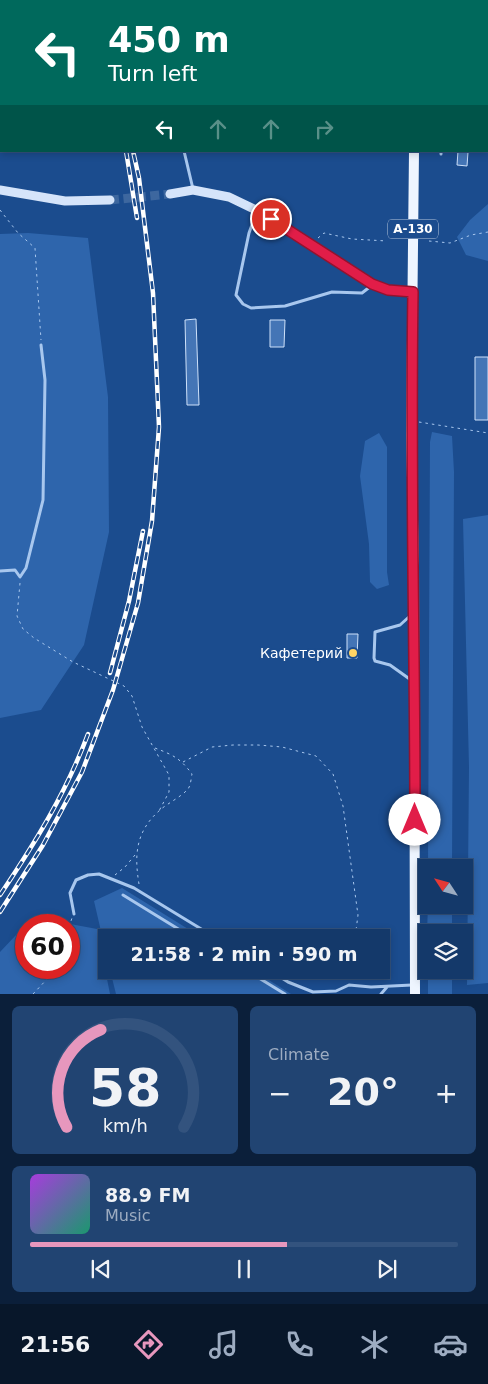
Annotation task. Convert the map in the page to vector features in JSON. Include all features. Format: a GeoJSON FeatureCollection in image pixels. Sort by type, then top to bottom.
{"type":"FeatureCollection","features":[{"type":"Feature","properties":{"kind":"main road","name":"А-130"},"geometry":{"type":"LineString","coordinates":[[414,152],[411,421],[414,612],[415,990]]}},
{"type":"Feature","properties":{"kind":"street"},"geometry":{"type":"LineString","coordinates":[[0,190],[64,200],[110,200]]}},
{"type":"Feature","properties":{"kind":"street"},"geometry":{"type":"LineString","coordinates":[[170,194],[193,190],[229,196],[258,211],[372,284],[388,290],[413,292]]}},
{"type":"Feature","properties":{"kind":"lane"},"geometry":{"type":"LineString","coordinates":[[184,152],[193,190]]}},
{"type":"Feature","properties":{"kind":"lane"},"geometry":{"type":"LineString","coordinates":[[258,211],[249,233],[236,295],[243,304],[251,308],[285,306],[332,292],[362,293],[372,284]]}},
{"type":"Feature","properties":{"kind":"lane"},"geometry":{"type":"LineString","coordinates":[[0,571],[15,570],[20,577],[26,568],[43,500],[45,380],[41,345]]}},
{"type":"Feature","properties":{"kind":"lane"},"geometry":{"type":"LineString","coordinates":[[414,612],[400,625],[375,632],[374,658],[379,663],[390,665],[399,670],[414,683]]}},
{"type":"Feature","properties":{"kind":"lane"},"geometry":{"type":"LineString","coordinates":[[74,914],[70,892],[76,880],[88,875],[99,874],[140,892],[201,929]]}},
{"type":"Feature","properties":{"kind":"lane"},"geometry":{"type":"LineString","coordinates":[[123,895],[178,929]]}},
{"type":"Feature","properties":{"kind":"lane"},"geometry":{"type":"LineString","coordinates":[[261,979],[285,994]]}},
{"type":"Feature","properties":{"kind":"lane"},"geometry":{"type":"LineString","coordinates":[[283,979],[313,992],[336,991],[350,985],[415,990]]}},
{"type":"Feature","properties":{"kind":"lane"},"geometry":{"type":"LineString","coordinates":[[381,994],[388,987]]}},
{"type":"Feature","properties":{"kind":"path"},"geometry":{"type":"LineString","coordinates":[[0,210],[18,233],[35,248],[41,345]]}},
{"type":"Feature","properties":{"kind":"path"},"geometry":{"type":"LineString","coordinates":[[429,241],[450,243],[471,235],[488,232]]}},
{"type":"Feature","properties":{"kind":"path"},"geometry":{"type":"LineString","coordinates":[[310,244],[324,233],[352,239],[387,241]]}},
{"type":"Feature","properties":{"kind":"path"},"geometry":{"type":"LineString","coordinates":[[411,421],[488,433]]}},
{"type":"Feature","properties":{"kind":"path"},"geometry":{"type":"LineString","coordinates":[[20,577],[17,616],[23,629],[73,662],[124,686],[132,696],[142,727],[169,775],[169,792],[147,825],[135,854],[125,867],[114,875]]}},
{"type":"Feature","properties":{"kind":"path"},"geometry":{"type":"LineString","coordinates":[[183,762],[212,747],[233,745],[282,747],[316,756],[333,774],[343,806],[358,915],[356,929]]}},
{"type":"Feature","properties":{"kind":"path"},"geometry":{"type":"LineString","coordinates":[[155,748],[174,755],[183,762],[192,774],[189,788],[158,811]]}},
{"type":"Feature","properties":{"kind":"path"},"geometry":{"type":"LineString","coordinates":[[135,854],[140,892]]}},
{"type":"Feature","properties":{"kind":"path"},"geometry":{"type":"LineString","coordinates":[[34,994],[47,979]]}},
{"type":"Feature","properties":{"kind":"path"},"geometry":{"type":"LineString","coordinates":[[350,985],[351,979]]}},
{"type":"Feature","properties":{"kind":"shaded area"},"geometry":{"type":"Polygon","coordinates":[[[488,204],[488,261],[466,255],[457,237],[470,220],[488,204]]]}},
{"type":"Feature","properties":{"kind":"shaded area"},"geometry":{"type":"Polygon","coordinates":[[[28,233],[88,238],[108,397],[109,532],[84,645],[41,710],[0,718],[0,234],[28,233]]]}},
{"type":"Feature","properties":{"kind":"shaded area"},"geometry":{"type":"Polygon","coordinates":[[[432,432],[452,436],[454,472],[452,859],[428,859],[430,442],[432,432]]]}},
{"type":"Feature","properties":{"kind":"shaded area"},"geometry":{"type":"Polygon","coordinates":[[[379,433],[387,447],[387,572],[389,585],[377,589],[370,582],[369,544],[360,476],[365,441],[379,433]]]}},
{"type":"Feature","properties":{"kind":"shaded area"},"geometry":{"type":"Polygon","coordinates":[[[488,515],[488,983],[467,985],[467,979],[473,979],[473,924],[468,924],[468,914],[473,914],[473,859],[468,859],[469,767],[463,519],[488,515]]]}},
{"type":"Feature","properties":{"kind":"shaded area"},"geometry":{"type":"Polygon","coordinates":[[[122,888],[188,929],[100,929],[94,901],[122,888]]]}},
{"type":"Feature","properties":{"kind":"shaded area"},"geometry":{"type":"Polygon","coordinates":[[[428,914],[452,914],[452,924],[427,924],[428,914]]]}},
{"type":"Feature","properties":{"kind":"shaded area"},"geometry":{"type":"Polygon","coordinates":[[[80,926],[97,929],[98,979],[107,979],[110,994],[0,994],[0,952],[15,936],[15,979],[80,979],[80,926]]]}},
{"type":"Feature","properties":{"kind":"shaded area"},"geometry":{"type":"Polygon","coordinates":[[[112,979],[267,979],[291,994],[116,994],[112,979]]]}},
{"type":"Feature","properties":{"kind":"shaded area"},"geometry":{"type":"Polygon","coordinates":[[[428,979],[452,979],[452,994],[428,994],[428,979]]]}},
{"type":"Feature","properties":{"kind":"building"},"geometry":{"type":"Polygon","coordinates":[[[458,152],[468,152],[467,166],[457,165],[458,152]]]}},
{"type":"Feature","properties":{"kind":"building"},"geometry":{"type":"Polygon","coordinates":[[[196,319],[199,405],[187,405],[185,320],[196,319]]]}},
{"type":"Feature","properties":{"kind":"building"},"geometry":{"type":"Polygon","coordinates":[[[270,320],[285,320],[284,347],[270,347],[270,320]]]}},
{"type":"Feature","properties":{"kind":"building"},"geometry":{"type":"Polygon","coordinates":[[[475,357],[488,357],[488,420],[475,420],[475,357]]]}},
{"type":"Feature","properties":{"kind":"building"},"geometry":{"type":"Polygon","coordinates":[[[347,634],[358,634],[357,658],[347,658],[347,634]]]}},
{"type":"Feature","properties":{"kind":"tunnel"},"geometry":{"type":"LineString","coordinates":[[110,200],[170,194]]}},
{"type":"Feature","properties":{"kind":"railway"},"geometry":{"type":"LineString","coordinates":[[126,152],[137,218]]}},
{"type":"Feature","properties":{"kind":"railway"},"geometry":{"type":"LineString","coordinates":[[0,912],[43,845],[82,772],[113,690],[138,603],[152,521],[159,427],[153,293],[139,178],[133,152]]}},
{"type":"Feature","properties":{"kind":"railway"},"geometry":{"type":"LineString","coordinates":[[110,673],[129,601],[143,531]]}},
{"type":"Feature","properties":{"kind":"railway"},"geometry":{"type":"LineString","coordinates":[[0,895],[60,797],[88,734]]}},
{"type":"Feature","properties":{"kind":"place","name":"Кафетерий"},"geometry":{"type":"Point","coordinates":[353,653]}},
{"type":"Feature","properties":{"kind":"route"},"geometry":{"type":"LineString","coordinates":[[271,219],[372,284],[388,290],[413,292],[411,435],[414,563],[415,820]]}}]}
